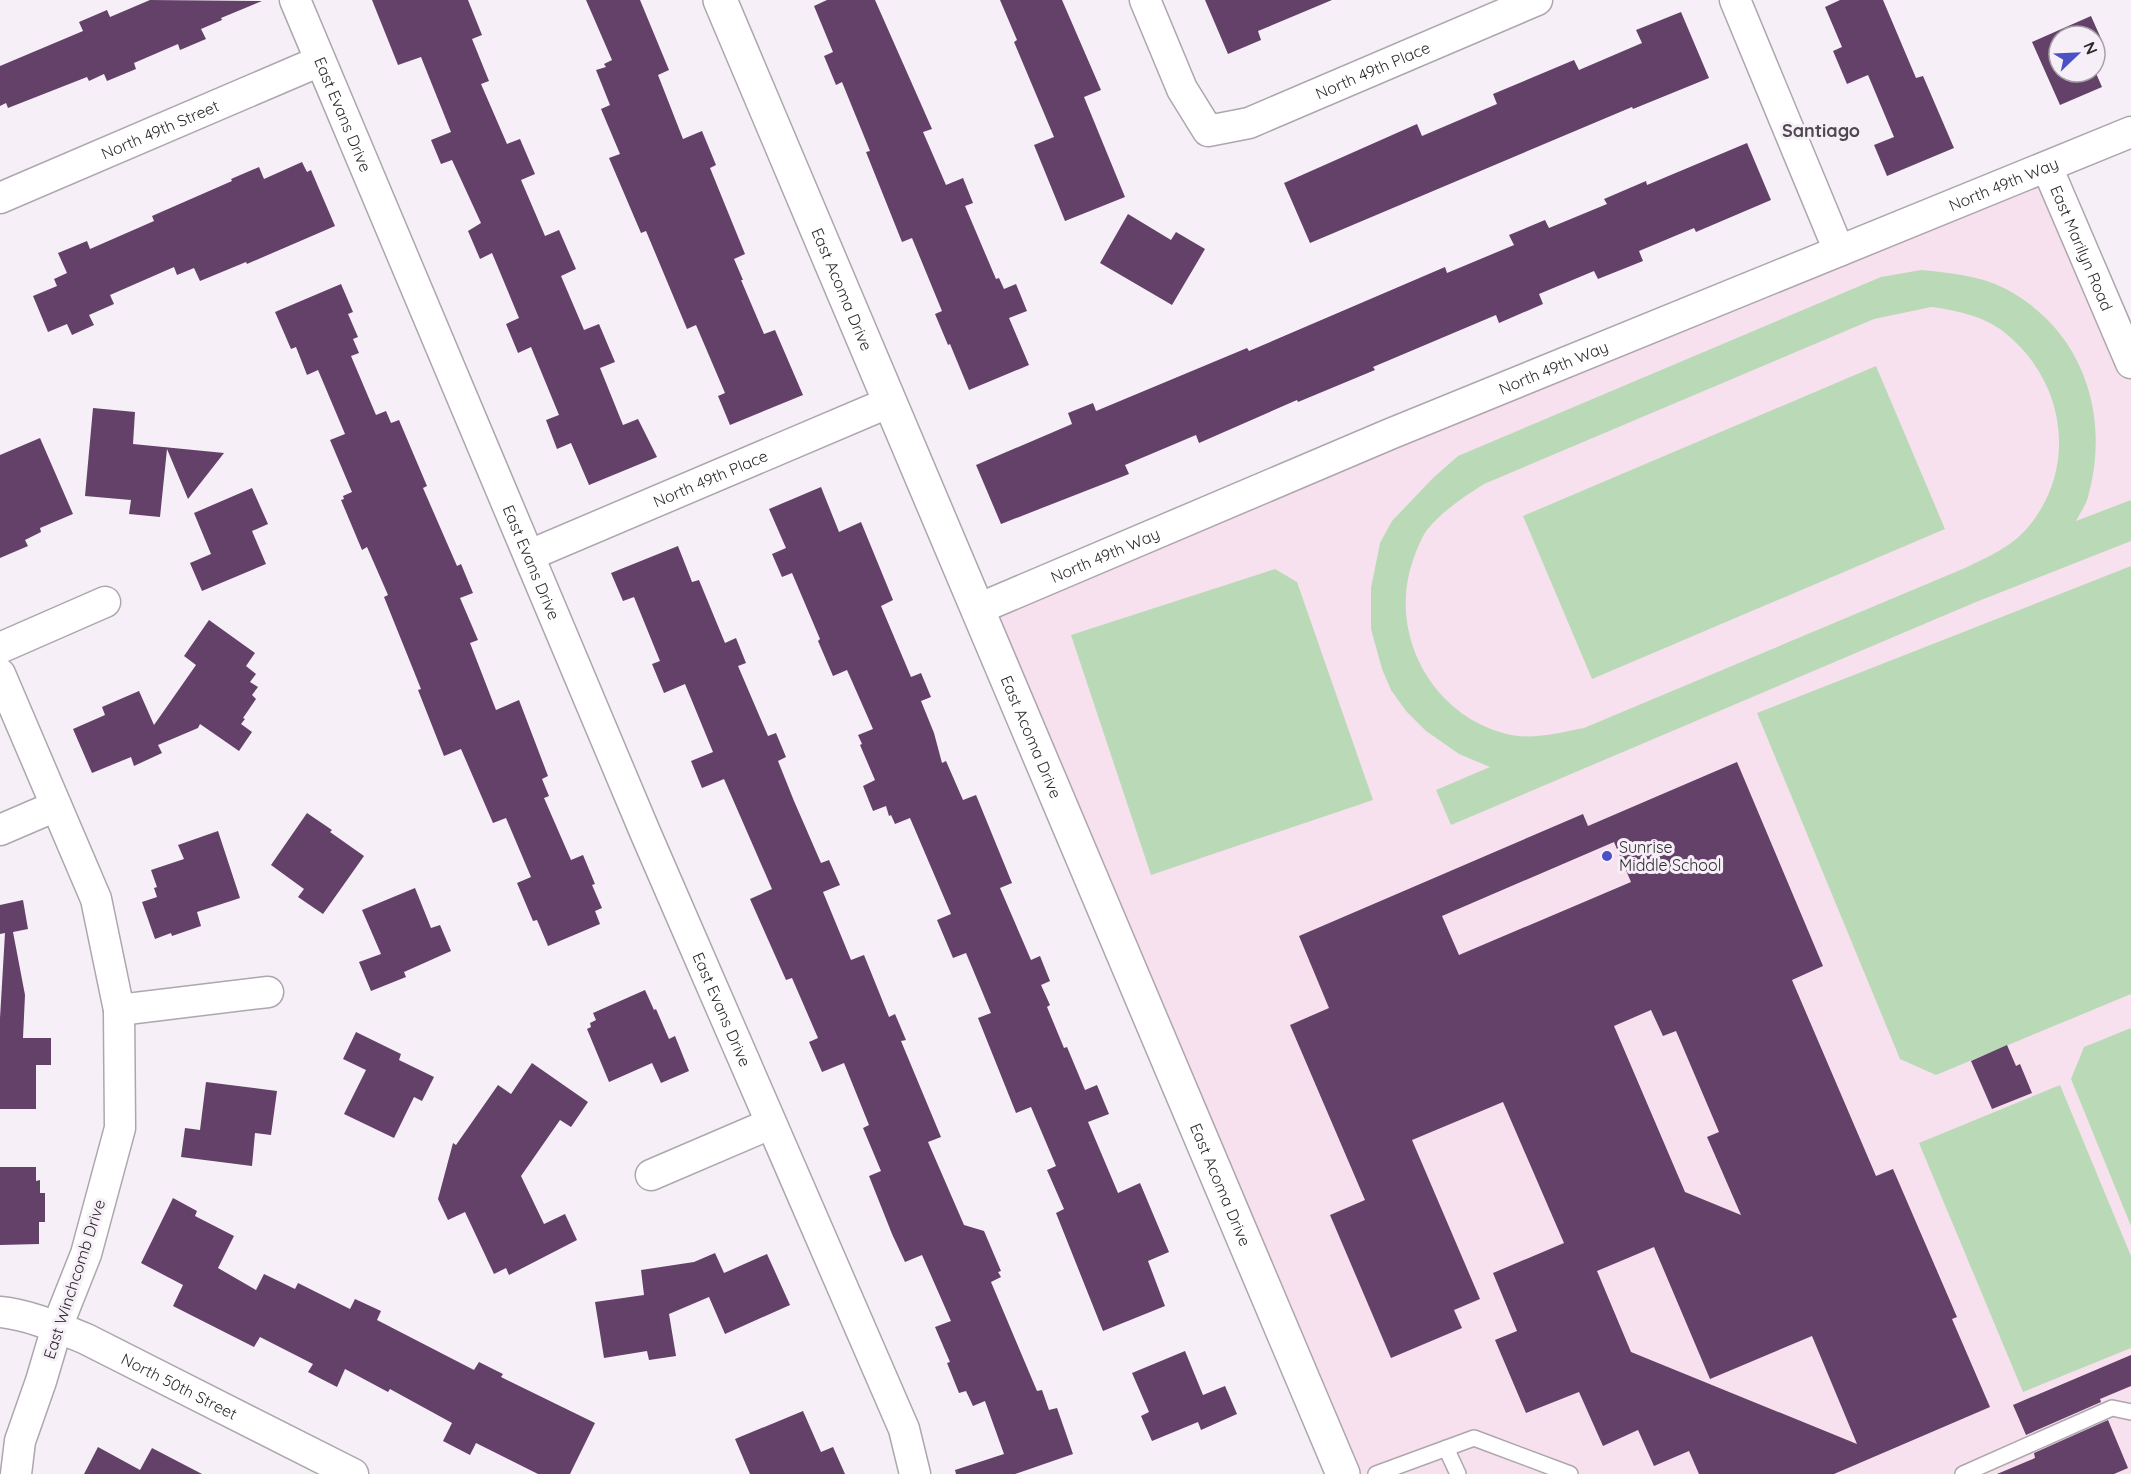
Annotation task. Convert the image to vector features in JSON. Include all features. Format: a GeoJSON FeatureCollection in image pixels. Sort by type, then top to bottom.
{"type":"FeatureCollection","features":[{"type":"Feature","properties":{"kind":"street","name":"East Evans Drive"},"geometry":{"type":"LineString","coordinates":[[295,0],[770,1124],[904,1429],[915,1474]]}},
{"type":"Feature","properties":{"kind":"street","name":"East Acoma Drive"},"geometry":{"type":"LineString","coordinates":[[720,0],[1343,1474]]}},
{"type":"Feature","properties":{"kind":"street","name":"North 49th Place"},"geometry":{"type":"LineString","coordinates":[[1144,0],[1182,89],[1208,131],[1249,123],[1537,0]]}},
{"type":"Feature","properties":{"kind":"street"},"geometry":{"type":"LineString","coordinates":[[1735,0],[1839,251]]}},
{"type":"Feature","properties":{"kind":"street","name":"North 49th Street"},"geometry":{"type":"LineString","coordinates":[[0,198],[320,61]]}},
{"type":"Feature","properties":{"kind":"street","name":"North 49th Way"},"geometry":{"type":"LineString","coordinates":[[978,609],[1390,434],[2131,132]]}},
{"type":"Feature","properties":{"kind":"street","name":"East Marilyn Road"},"geometry":{"type":"LineString","coordinates":[[2047,167],[2131,363]]}},
{"type":"Feature","properties":{"kind":"street","name":"North 49th Place"},"geometry":{"type":"LineString","coordinates":[[530,555],[891,402]]}},
{"type":"Feature","properties":{"kind":"street"},"geometry":{"type":"LineString","coordinates":[[0,648],[105,602]]}},
{"type":"Feature","properties":{"kind":"street","name":"East Winchcomb Drive"},"geometry":{"type":"LineString","coordinates":[[0,674],[96,899],[119,1010],[120,1128],[86,1254],[57,1327],[20,1441],[16,1474]]}},
{"type":"Feature","properties":{"kind":"street"},"geometry":{"type":"LineString","coordinates":[[0,830],[56,806]]}},
{"type":"Feature","properties":{"kind":"street"},"geometry":{"type":"LineString","coordinates":[[119,1010],[268,992]]}},
{"type":"Feature","properties":{"kind":"street"},"geometry":{"type":"LineString","coordinates":[[651,1175],[770,1124]]}},
{"type":"Feature","properties":{"kind":"street","name":"North 50th Street"},"geometry":{"type":"LineString","coordinates":[[0,1312],[11,1313],[57,1327],[136,1363],[353,1474]]}},
{"type":"Feature","properties":{"kind":"lane"},"geometry":{"type":"LineString","coordinates":[[1963,1474],[2112,1408],[2131,1412]]}},
{"type":"Feature","properties":{"kind":"lane"},"geometry":{"type":"LineString","coordinates":[[1376,1474],[1474,1438],[1570,1474]]}},
{"type":"Feature","properties":{"kind":"lane"},"geometry":{"type":"LineString","coordinates":[[1446,1448],[1458,1474]]}},
{"type":"Feature","properties":{"kind":"shaded area","name":"Sunrise Middle School"},"geometry":{"type":"Polygon","coordinates":[[[2047,167],[2131,363],[2131,1474],[1343,1474],[978,609],[2047,167]]]}},
{"type":"Feature","properties":{"kind":"green space"},"geometry":{"type":"Polygon","coordinates":[[[1921,270],[1964,275],[1996,284],[2033,306],[2055,327],[2072,351],[2084,378],[2092,406],[2096,436],[2094,466],[2087,500],[2076,521],[2131,500],[2131,541],[1976,602],[1451,825],[1436,790],[1490,767],[1459,754],[1426,731],[1406,711],[1391,690],[1382,669],[1371,629],[1371,588],[1380,543],[1392,521],[1433,478],[1458,456],[1881,277],[1921,270]],[[1931,307],[1874,319],[1484,484],[1454,505],[1433,523],[1422,538],[1412,563],[1406,590],[1406,617],[1412,643],[1422,667],[1437,689],[1455,708],[1477,723],[1503,733],[1533,736],[1584,728],[1965,568],[2000,550],[2023,533],[2045,502],[2055,477],[2059,450],[2058,424],[2051,398],[2040,374],[2024,351],[2004,332],[1978,318],[1931,307]]]}},
{"type":"Feature","properties":{"kind":"green space"},"geometry":{"type":"Polygon","coordinates":[[[1876,366],[1945,529],[1592,679],[1523,516],[1876,366]]]}},
{"type":"Feature","properties":{"kind":"green space"},"geometry":{"type":"Polygon","coordinates":[[[2131,566],[2131,994],[1936,1075],[1900,1059],[1757,713],[2131,566]]]}},
{"type":"Feature","properties":{"kind":"green space"},"geometry":{"type":"Polygon","coordinates":[[[1275,569],[1297,582],[1373,800],[1151,875],[1071,635],[1275,569]]]}},
{"type":"Feature","properties":{"kind":"green space"},"geometry":{"type":"Polygon","coordinates":[[[2131,1028],[2131,1226],[2071,1079],[2084,1047],[2131,1028]]]}},
{"type":"Feature","properties":{"kind":"green space"},"geometry":{"type":"Polygon","coordinates":[[[2060,1085],[2131,1256],[2131,1348],[2023,1392],[1919,1143],[2060,1085]]]}},
{"type":"Feature","properties":{"kind":"building"},"geometry":{"type":"Polygon","coordinates":[[[150,0],[262,1],[201,29],[206,39],[180,50],[178,44],[134,63],[136,69],[107,81],[104,74],[89,81],[87,77],[8,108],[6,103],[0,106],[0,66],[83,31],[79,22],[107,10],[110,17],[150,0]]]}},
{"type":"Feature","properties":{"kind":"building"},"geometry":{"type":"Polygon","coordinates":[[[372,0],[468,0],[482,35],[472,39],[489,81],[481,84],[507,144],[520,139],[535,174],[521,180],[545,236],[559,230],[576,269],[561,276],[584,330],[599,324],[615,362],[600,368],[623,425],[638,419],[657,457],[589,485],[571,443],[557,449],[546,420],[559,415],[531,347],[518,353],[506,324],[519,318],[492,253],[480,259],[468,231],[481,223],[452,160],[441,164],[431,140],[451,132],[421,57],[398,65],[372,0]]]}},
{"type":"Feature","properties":{"kind":"building"},"geometry":{"type":"Polygon","coordinates":[[[586,0],[640,0],[669,70],[658,75],[683,139],[702,131],[716,165],[710,168],[745,254],[734,259],[743,280],[741,280],[764,334],[775,330],[803,395],[730,425],[718,396],[725,393],[696,325],[687,329],[646,231],[641,233],[609,158],[620,154],[601,109],[610,105],[596,70],[606,67],[604,64],[612,60],[586,0]]]}},
{"type":"Feature","properties":{"kind":"building"},"geometry":{"type":"Polygon","coordinates":[[[827,0],[875,0],[932,129],[923,132],[946,185],[963,178],[973,203],[965,206],[996,279],[999,278],[1004,289],[1016,284],[1027,311],[1009,318],[1029,365],[969,390],[935,314],[942,311],[912,238],[902,242],[866,152],[870,151],[842,82],[836,85],[824,56],[833,52],[814,6],[827,0]]]}},
{"type":"Feature","properties":{"kind":"building"},"geometry":{"type":"Polygon","coordinates":[[[1000,0],[1062,0],[1101,90],[1084,97],[1125,197],[1065,221],[1034,145],[1054,137],[1014,42],[1017,40],[1000,0]]]}},
{"type":"Feature","properties":{"kind":"building"},"geometry":{"type":"Polygon","coordinates":[[[1205,0],[1332,0],[1258,31],[1261,40],[1228,54],[1205,0]]]}},
{"type":"Feature","properties":{"kind":"building"},"geometry":{"type":"Polygon","coordinates":[[[1840,0],[1883,0],[1916,78],[1923,76],[1954,148],[1887,176],[1874,145],[1894,137],[1868,75],[1847,84],[1833,51],[1842,47],[1825,7],[1840,0]]]}},
{"type":"Feature","properties":{"kind":"building"},"geometry":{"type":"Polygon","coordinates":[[[1681,12],[1709,78],[1633,109],[1632,107],[1310,243],[1284,183],[1417,124],[1422,136],[1497,104],[1493,94],[1574,60],[1579,70],[1642,43],[1636,30],[1681,12]]]}},
{"type":"Feature","properties":{"kind":"building"},"geometry":{"type":"Polygon","coordinates":[[[2091,16],[2095,24],[2073,24],[2091,16]]]}},
{"type":"Feature","properties":{"kind":"building"},"geometry":{"type":"Polygon","coordinates":[[[2047,35],[2047,76],[2032,42],[2047,35]]]}},
{"type":"Feature","properties":{"kind":"building"},"geometry":{"type":"Polygon","coordinates":[[[2051,84],[2101,84],[2102,87],[2060,105],[2051,84]]]}},
{"type":"Feature","properties":{"kind":"building"},"geometry":{"type":"Polygon","coordinates":[[[1747,143],[1771,200],[1696,232],[1694,228],[1639,251],[1643,261],[1598,279],[1594,271],[1539,294],[1543,304],[1499,323],[1496,315],[1373,367],[1375,370],[1298,402],[1297,400],[1199,443],[1196,435],[1125,465],[1129,474],[1001,524],[976,465],[1072,424],[1068,413],[1093,403],[1096,411],[1247,348],[1249,351],[1445,267],[1447,273],[1514,245],[1509,235],[1545,220],[1549,228],[1607,204],[1604,199],[1646,181],[1647,185],[1747,143]]]}},
{"type":"Feature","properties":{"kind":"building"},"geometry":{"type":"Polygon","coordinates":[[[302,162],[307,172],[311,170],[335,226],[247,264],[246,262],[200,281],[194,268],[177,275],[174,267],[110,295],[114,304],[89,315],[94,325],[72,335],[67,324],[48,332],[33,296],[57,286],[54,279],[67,273],[58,253],[87,241],[90,249],[154,221],[152,216],[259,167],[264,179],[302,162]]]}},
{"type":"Feature","properties":{"kind":"building"},"geometry":{"type":"Polygon","coordinates":[[[1128,214],[1171,240],[1176,232],[1205,249],[1172,305],[1100,263],[1128,214]]]}},
{"type":"Feature","properties":{"kind":"building"},"geometry":{"type":"Polygon","coordinates":[[[341,284],[353,312],[348,314],[358,337],[353,339],[359,353],[351,356],[376,415],[386,411],[391,423],[399,420],[427,486],[423,488],[457,566],[461,564],[473,593],[460,598],[478,640],[470,643],[496,710],[519,700],[548,776],[542,779],[549,796],[544,798],[571,860],[583,855],[595,884],[592,885],[602,908],[595,911],[600,924],[548,946],[537,920],[533,921],[517,883],[531,877],[506,818],[493,823],[461,749],[444,756],[418,690],[421,689],[384,597],[388,595],[367,547],[362,550],[341,500],[344,499],[343,496],[352,492],[330,440],[345,434],[318,370],[307,375],[296,347],[291,349],[275,312],[341,284]]]}},
{"type":"Feature","properties":{"kind":"building"},"geometry":{"type":"Polygon","coordinates":[[[93,408],[135,412],[133,444],[224,453],[188,499],[167,449],[160,517],[129,514],[131,500],[85,496],[93,408]]]}},
{"type":"Feature","properties":{"kind":"building"},"geometry":{"type":"Polygon","coordinates":[[[40,438],[73,514],[40,528],[41,532],[25,540],[28,546],[0,558],[0,455],[40,438]]]}},
{"type":"Feature","properties":{"kind":"building"},"geometry":{"type":"Polygon","coordinates":[[[821,487],[839,532],[861,522],[893,600],[881,606],[911,677],[921,673],[931,697],[921,701],[934,733],[942,763],[946,761],[963,800],[976,795],[1012,883],[1000,888],[1031,960],[1040,956],[1050,981],[1041,985],[1050,1005],[1047,1007],[1064,1048],[1067,1047],[1085,1090],[1097,1085],[1109,1114],[1088,1122],[1118,1193],[1140,1183],[1169,1252],[1148,1261],[1165,1306],[1103,1331],[1056,1213],[1064,1209],[1047,1170],[1056,1166],[1031,1107],[1016,1113],[978,1018],[991,1013],[966,953],[953,958],[937,920],[951,914],[910,818],[895,824],[886,806],[873,811],[863,786],[875,780],[858,735],[873,729],[847,670],[833,676],[792,573],[782,577],[772,554],[786,548],[769,509],[821,487]]]}},
{"type":"Feature","properties":{"kind":"building"},"geometry":{"type":"Polygon","coordinates":[[[252,488],[268,524],[252,531],[266,564],[202,591],[190,563],[211,554],[194,513],[252,488]]]}},
{"type":"Feature","properties":{"kind":"building"},"geometry":{"type":"Polygon","coordinates":[[[678,546],[692,582],[699,580],[725,643],[736,638],[746,663],[738,666],[768,736],[776,733],[786,757],[778,761],[794,801],[821,863],[829,860],[840,885],[823,892],[851,960],[864,955],[889,1017],[895,1014],[906,1040],[901,1041],[941,1137],[928,1142],[964,1225],[984,1231],[1001,1271],[998,1272],[1001,1277],[991,1282],[1037,1391],[1042,1390],[1049,1410],[1057,1408],[1073,1454],[1015,1474],[956,1474],[955,1470],[1004,1454],[985,1401],[973,1406],[966,1391],[959,1393],[947,1363],[950,1362],[935,1327],[951,1321],[922,1255],[905,1262],[892,1234],[869,1176],[881,1171],[863,1128],[869,1125],[844,1063],[822,1072],[809,1042],[818,1038],[792,978],[786,980],[750,899],[772,889],[724,779],[702,788],[691,761],[713,752],[685,684],[664,693],[652,664],[660,661],[634,597],[623,601],[611,573],[678,546]]]}},
{"type":"Feature","properties":{"kind":"building"},"geometry":{"type":"Polygon","coordinates":[[[209,620],[255,653],[246,666],[256,674],[250,682],[258,687],[252,695],[256,699],[241,724],[252,732],[239,751],[200,724],[198,728],[158,745],[162,753],[134,766],[131,757],[92,773],[73,729],[105,715],[102,707],[139,691],[154,725],[196,665],[184,656],[209,620]]]}},
{"type":"Feature","properties":{"kind":"building"},"geometry":{"type":"Polygon","coordinates":[[[1737,762],[1823,966],[1792,980],[1876,1176],[1893,1169],[1957,1317],[1952,1319],[1990,1407],[1834,1474],[1699,1474],[1689,1451],[1654,1466],[1638,1430],[1603,1446],[1579,1392],[1526,1413],[1495,1340],[1517,1331],[1493,1273],[1564,1243],[1503,1102],[1412,1140],[1480,1299],[1454,1310],[1462,1328],[1391,1358],[1330,1215],[1365,1200],[1290,1025],[1329,1008],[1299,936],[1583,814],[1588,826],[1737,762]],[[1614,842],[1442,916],[1459,955],[1631,882],[1614,842]],[[1651,1010],[1614,1026],[1685,1192],[1741,1215],[1707,1137],[1719,1132],[1676,1031],[1663,1036],[1651,1010]],[[1654,1247],[1597,1271],[1631,1352],[1857,1444],[1812,1336],[1710,1379],[1654,1247]]]}},
{"type":"Feature","properties":{"kind":"building"},"geometry":{"type":"Polygon","coordinates":[[[307,813],[364,856],[323,914],[298,897],[304,889],[271,865],[307,813]]]}},
{"type":"Feature","properties":{"kind":"building"},"geometry":{"type":"Polygon","coordinates":[[[218,831],[240,898],[197,912],[201,926],[155,939],[142,902],[157,897],[154,888],[157,887],[151,870],[184,859],[178,845],[218,831]]]}},
{"type":"Feature","properties":{"kind":"building"},"geometry":{"type":"Polygon","coordinates":[[[415,888],[431,928],[440,925],[451,951],[404,972],[406,977],[371,991],[359,962],[381,954],[362,910],[415,888]]]}},
{"type":"Feature","properties":{"kind":"building"},"geometry":{"type":"Polygon","coordinates":[[[23,900],[28,929],[13,932],[25,995],[23,1038],[51,1038],[51,1065],[36,1065],[36,1109],[0,1109],[0,1018],[5,933],[0,934],[0,905],[23,900]]]}},
{"type":"Feature","properties":{"kind":"building"},"geometry":{"type":"Polygon","coordinates":[[[645,990],[669,1039],[675,1036],[689,1071],[661,1083],[652,1063],[609,1082],[587,1029],[591,1027],[590,1023],[596,1020],[593,1013],[645,990]]]}},
{"type":"Feature","properties":{"kind":"building"},"geometry":{"type":"Polygon","coordinates":[[[356,1032],[401,1054],[399,1060],[434,1077],[422,1101],[414,1097],[394,1138],[344,1114],[366,1070],[343,1059],[356,1032]]]}},
{"type":"Feature","properties":{"kind":"building"},"geometry":{"type":"Polygon","coordinates":[[[2007,1045],[2016,1066],[2020,1064],[2032,1093],[1992,1109],[1971,1061],[2007,1045]]]}},
{"type":"Feature","properties":{"kind":"building"},"geometry":{"type":"Polygon","coordinates":[[[532,1063],[588,1102],[571,1127],[560,1120],[521,1176],[544,1224],[565,1214],[577,1240],[509,1275],[506,1268],[494,1274],[465,1212],[448,1220],[438,1199],[453,1143],[456,1145],[498,1085],[511,1094],[532,1063]]]}},
{"type":"Feature","properties":{"kind":"building"},"geometry":{"type":"Polygon","coordinates":[[[206,1082],[277,1091],[271,1135],[255,1133],[252,1166],[181,1157],[185,1128],[200,1130],[206,1082]]]}},
{"type":"Feature","properties":{"kind":"building"},"geometry":{"type":"Polygon","coordinates":[[[0,1167],[36,1167],[36,1181],[40,1180],[40,1193],[45,1193],[45,1222],[39,1222],[39,1244],[0,1245],[0,1167]]]}},
{"type":"Feature","properties":{"kind":"building"},"geometry":{"type":"Polygon","coordinates":[[[173,1198],[197,1211],[195,1216],[234,1236],[218,1268],[256,1290],[264,1274],[295,1289],[298,1283],[350,1309],[355,1299],[381,1311],[377,1320],[474,1370],[479,1362],[503,1374],[501,1377],[595,1423],[570,1474],[538,1474],[476,1443],[470,1455],[443,1441],[452,1423],[390,1389],[388,1392],[345,1369],[337,1387],[308,1372],[313,1364],[260,1337],[254,1347],[173,1306],[183,1285],[141,1263],[173,1198]]]}},
{"type":"Feature","properties":{"kind":"building"},"geometry":{"type":"Polygon","coordinates":[[[715,1253],[724,1273],[767,1254],[790,1305],[725,1334],[709,1297],[669,1314],[676,1356],[649,1360],[647,1351],[604,1358],[595,1302],[644,1295],[641,1270],[694,1262],[715,1253]]]}},
{"type":"Feature","properties":{"kind":"building"},"geometry":{"type":"Polygon","coordinates":[[[1185,1351],[1203,1395],[1225,1386],[1237,1414],[1201,1430],[1198,1422],[1152,1441],[1141,1416],[1149,1412],[1132,1373],[1185,1351]]]}},
{"type":"Feature","properties":{"kind":"building"},"geometry":{"type":"Polygon","coordinates":[[[2131,1355],[2131,1386],[2100,1399],[2101,1402],[2026,1435],[2013,1405],[2131,1355]]]}},
{"type":"Feature","properties":{"kind":"building"},"geometry":{"type":"Polygon","coordinates":[[[803,1411],[821,1452],[833,1447],[845,1474],[750,1474],[735,1439],[803,1411]]]}},
{"type":"Feature","properties":{"kind":"building"},"geometry":{"type":"Polygon","coordinates":[[[2108,1420],[2128,1468],[2114,1474],[1997,1474],[2035,1458],[2034,1453],[2108,1420]]]}},
{"type":"Feature","properties":{"kind":"building"},"geometry":{"type":"Polygon","coordinates":[[[98,1447],[140,1470],[152,1448],[202,1474],[84,1474],[98,1447]]]}},
{"type":"Feature","properties":{"kind":"place","name":"Sunrise Middle School"},"geometry":{"type":"Point","coordinates":[1607,856]}},
{"type":"Feature","properties":{"kind":"district","name":"Santiago"},"geometry":{"type":"Point","coordinates":[1821,131]}}]}
